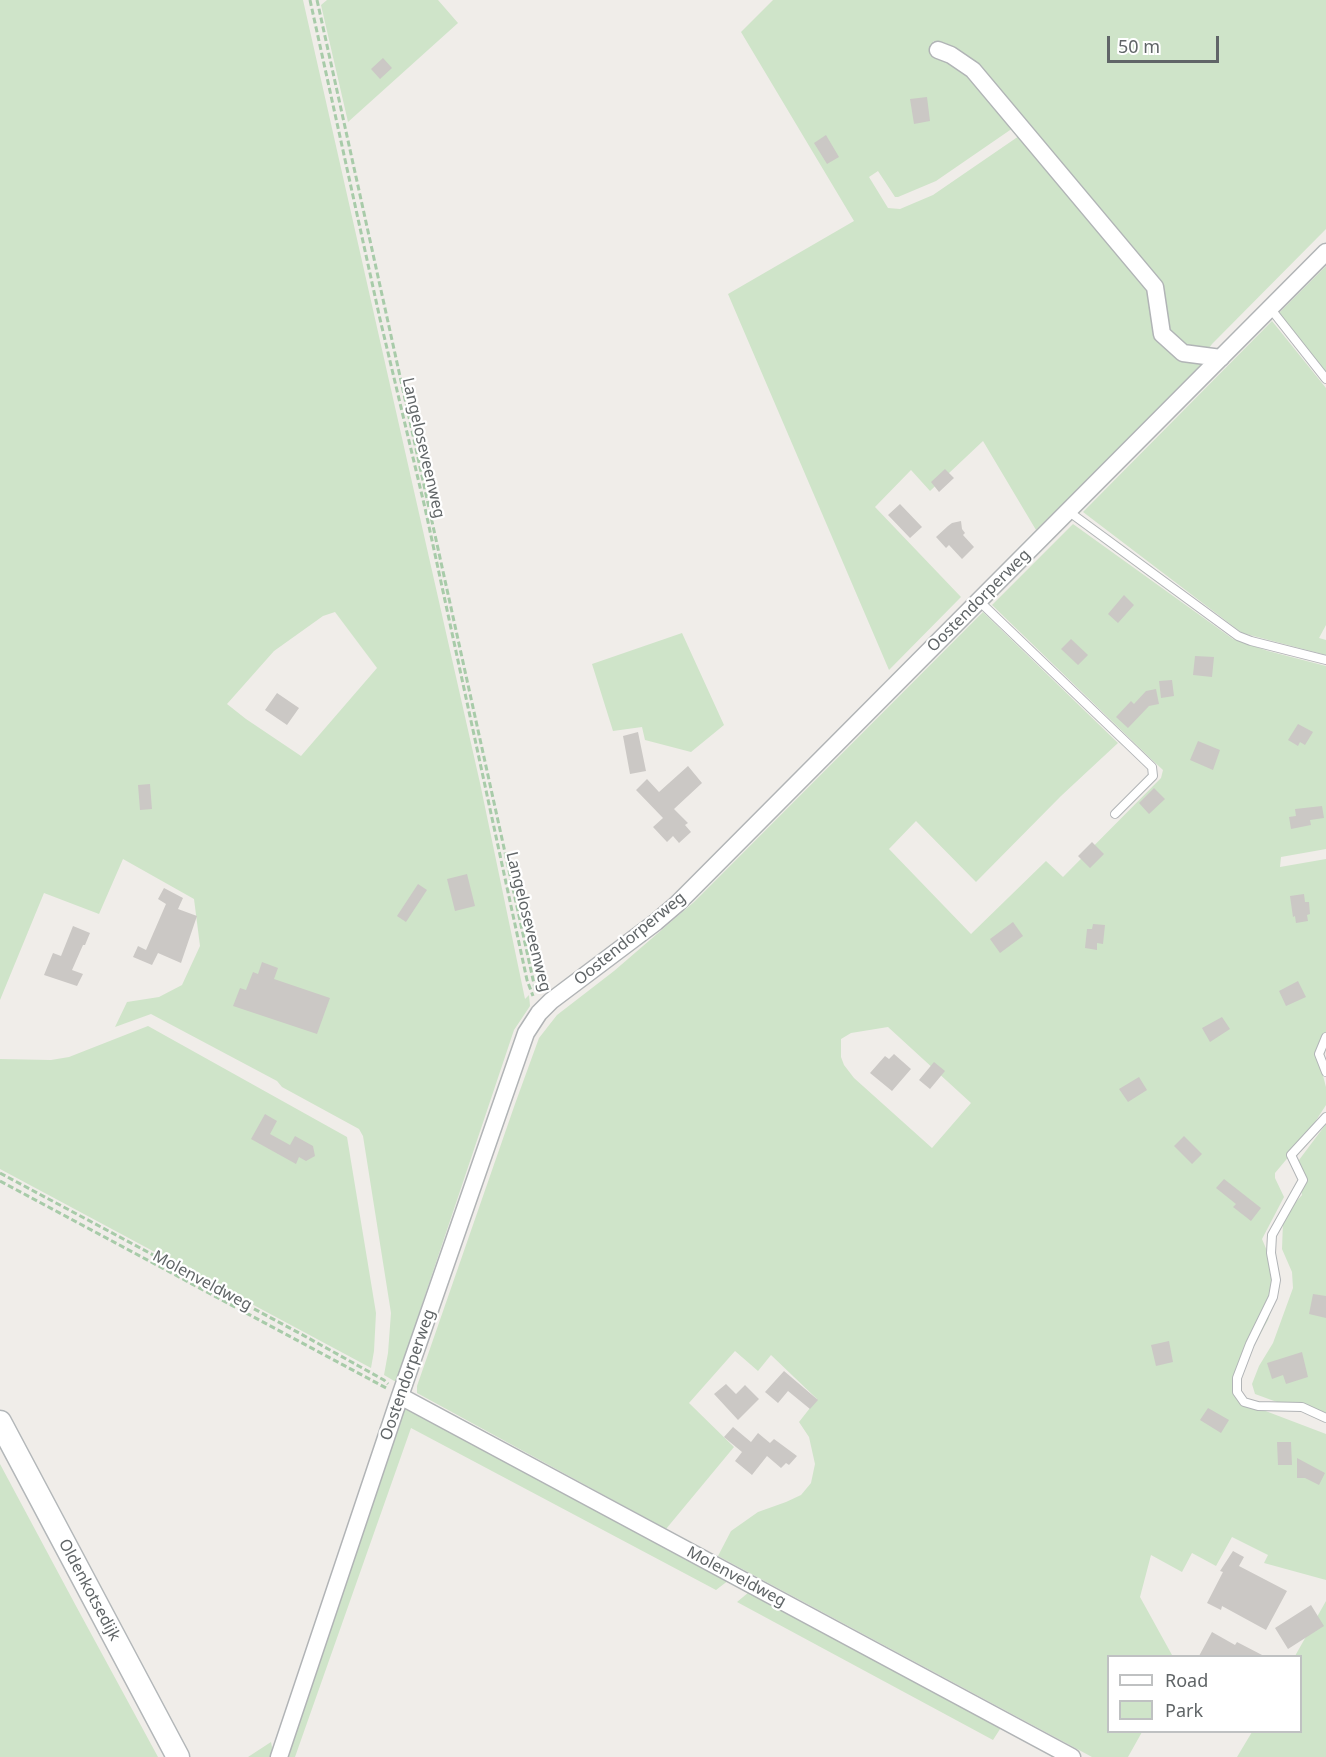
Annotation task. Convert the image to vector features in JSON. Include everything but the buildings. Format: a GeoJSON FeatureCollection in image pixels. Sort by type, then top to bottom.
{"type":"FeatureCollection","features":[{"type":"Feature","properties":{"kind":"street"},"geometry":{"type":"LineString","coordinates":[[938,50],[951,55],[973,70],[1155,287],[1162,334],[1183,353],[1221,358]]}},
{"type":"Feature","properties":{"kind":"street","name":"Oostendorperweg"},"geometry":{"type":"LineString","coordinates":[[279,1757],[525,1033],[551,1001],[656,922],[676,904],[1326,252]]}},
{"type":"Feature","properties":{"kind":"street","name":"Molenveldweg"},"geometry":{"type":"LineString","coordinates":[[400,1396],[1072,1757]]}},
{"type":"Feature","properties":{"kind":"street","name":"Oldenkotsedijk"},"geometry":{"type":"LineString","coordinates":[[0,1422],[178,1757]]}},
{"type":"Feature","properties":{"kind":"lane"},"geometry":{"type":"LineString","coordinates":[[1270,308],[1326,379]]}},
{"type":"Feature","properties":{"kind":"lane"},"geometry":{"type":"LineString","coordinates":[[1068,511],[1238,636],[1251,642],[1326,660]]}},
{"type":"Feature","properties":{"kind":"lane"},"geometry":{"type":"LineString","coordinates":[[979,601],[1152,767],[1153,776],[1115,814]]}},
{"type":"Feature","properties":{"kind":"lane"},"geometry":{"type":"LineString","coordinates":[[1326,1037],[1319,1054],[1326,1072]]}},
{"type":"Feature","properties":{"kind":"lane"},"geometry":{"type":"LineString","coordinates":[[1326,1117],[1291,1155],[1303,1180],[1272,1235],[1271,1253],[1276,1280],[1274,1297],[1250,1344],[1237,1378],[1237,1392],[1244,1402],[1258,1406],[1302,1407],[1326,1418]]}},
{"type":"Feature","properties":{"kind":"path","name":"Langeloseveenweg"},"geometry":{"type":"LineString","coordinates":[[310,0],[380,319],[425,508],[526,980],[539,1013]]}},
{"type":"Feature","properties":{"kind":"path","name":"Langeloseveenweg"},"geometry":{"type":"LineString","coordinates":[[316,0],[529,957],[539,1013]]}},
{"type":"Feature","properties":{"kind":"path","name":"Molenveldweg"},"geometry":{"type":"LineString","coordinates":[[0,1173],[377,1376],[400,1396]]}},
{"type":"Feature","properties":{"kind":"path","name":"Molenveldweg"},"geometry":{"type":"LineString","coordinates":[[0,1181],[400,1396]]}},
{"type":"Feature","properties":{"kind":"green space"},"geometry":{"type":"Polygon","coordinates":[[[0,0],[303,0],[480,783],[525,999],[529,995],[530,1006],[514,1030],[396,1382],[384,1375],[391,1313],[363,1136],[359,1129],[282,1087],[277,1081],[151,1014],[115,1027],[127,1002],[159,997],[182,985],[200,946],[194,899],[123,859],[99,914],[44,893],[0,1000],[0,0]],[[335,612],[323,616],[274,651],[227,704],[301,756],[377,668],[335,612]]]}},
{"type":"Feature","properties":{"kind":"green space"},"geometry":{"type":"Polygon","coordinates":[[[327,0],[438,0],[458,23],[348,122],[321,5],[327,0]]]}},
{"type":"Feature","properties":{"kind":"green space"},"geometry":{"type":"Polygon","coordinates":[[[773,0],[1326,0],[1326,229],[1207,351],[1178,344],[1168,331],[1162,286],[972,60],[948,46],[933,41],[935,54],[948,58],[961,68],[1013,128],[936,181],[898,197],[895,197],[878,171],[869,177],[888,208],[900,209],[933,195],[1019,136],[1148,290],[1157,337],[1164,347],[1175,356],[1207,364],[1036,530],[983,441],[930,491],[911,470],[875,507],[961,597],[889,670],[728,294],[854,221],[741,32],[773,0]]]}},
{"type":"Feature","properties":{"kind":"green space"},"geometry":{"type":"Polygon","coordinates":[[[1326,266],[1326,372],[1279,313],[1326,266]]]}},
{"type":"Feature","properties":{"kind":"green space"},"geometry":{"type":"Polygon","coordinates":[[[1272,321],[1326,388],[1326,625],[1319,638],[1326,640],[1326,655],[1242,633],[1083,512],[1272,321]]]}},
{"type":"Feature","properties":{"kind":"green space"},"geometry":{"type":"Polygon","coordinates":[[[1073,524],[1233,639],[1326,666],[1326,849],[1281,857],[1280,867],[1326,859],[1326,1043],[1322,1072],[1326,1087],[1326,1105],[1306,1136],[1275,1173],[1284,1197],[1262,1239],[1280,1282],[1268,1320],[1246,1360],[1240,1381],[1241,1393],[1255,1407],[1326,1434],[1326,1580],[1264,1563],[1268,1555],[1232,1537],[1216,1566],[1192,1553],[1182,1572],[1151,1555],[1140,1597],[1172,1655],[1107,1655],[1107,1733],[1141,1733],[1128,1757],[1092,1757],[718,1556],[731,1531],[758,1512],[801,1495],[811,1483],[815,1464],[809,1437],[799,1422],[817,1399],[771,1355],[758,1371],[735,1351],[689,1403],[734,1447],[666,1529],[417,1393],[417,1386],[539,1038],[557,1015],[614,971],[694,902],[983,612],[1118,743],[1061,796],[976,882],[916,821],[889,849],[971,934],[1046,861],[1063,877],[1161,778],[1163,770],[992,605],[1073,524]],[[888,1027],[851,1033],[841,1039],[841,1057],[854,1078],[932,1148],[971,1103],[888,1027]]]}},
{"type":"Feature","properties":{"kind":"green space"},"geometry":{"type":"Polygon","coordinates":[[[682,633],[724,725],[691,752],[645,740],[642,727],[613,731],[592,664],[682,633]]]}},
{"type":"Feature","properties":{"kind":"green space"},"geometry":{"type":"Polygon","coordinates":[[[148,1026],[347,1137],[376,1313],[371,1368],[0,1169],[0,1059],[51,1060],[69,1057],[148,1026]]]}},
{"type":"Feature","properties":{"kind":"green space"},"geometry":{"type":"Polygon","coordinates":[[[1326,1124],[1326,1420],[1255,1394],[1252,1384],[1259,1366],[1273,1343],[1293,1288],[1292,1272],[1282,1249],[1283,1222],[1302,1195],[1298,1176],[1299,1160],[1326,1124]]]}},
{"type":"Feature","properties":{"kind":"green space"},"geometry":{"type":"Polygon","coordinates":[[[405,1406],[729,1580],[716,1590],[411,1428],[295,1757],[285,1757],[405,1406]]]}},
{"type":"Feature","properties":{"kind":"green space"},"geometry":{"type":"Polygon","coordinates":[[[0,1464],[76,1606],[158,1757],[0,1757],[0,1464]]]}},
{"type":"Feature","properties":{"kind":"green space"},"geometry":{"type":"Polygon","coordinates":[[[749,1592],[1002,1726],[993,1740],[737,1602],[749,1592]]]}},
{"type":"Feature","properties":{"kind":"green space"},"geometry":{"type":"Polygon","coordinates":[[[1326,1601],[1326,1757],[1237,1757],[1251,1733],[1302,1733],[1302,1655],[1296,1655],[1326,1601]]]}},
{"type":"Feature","properties":{"kind":"green space"},"geometry":{"type":"Polygon","coordinates":[[[271,1742],[274,1757],[248,1757],[271,1742]]]}}]}
